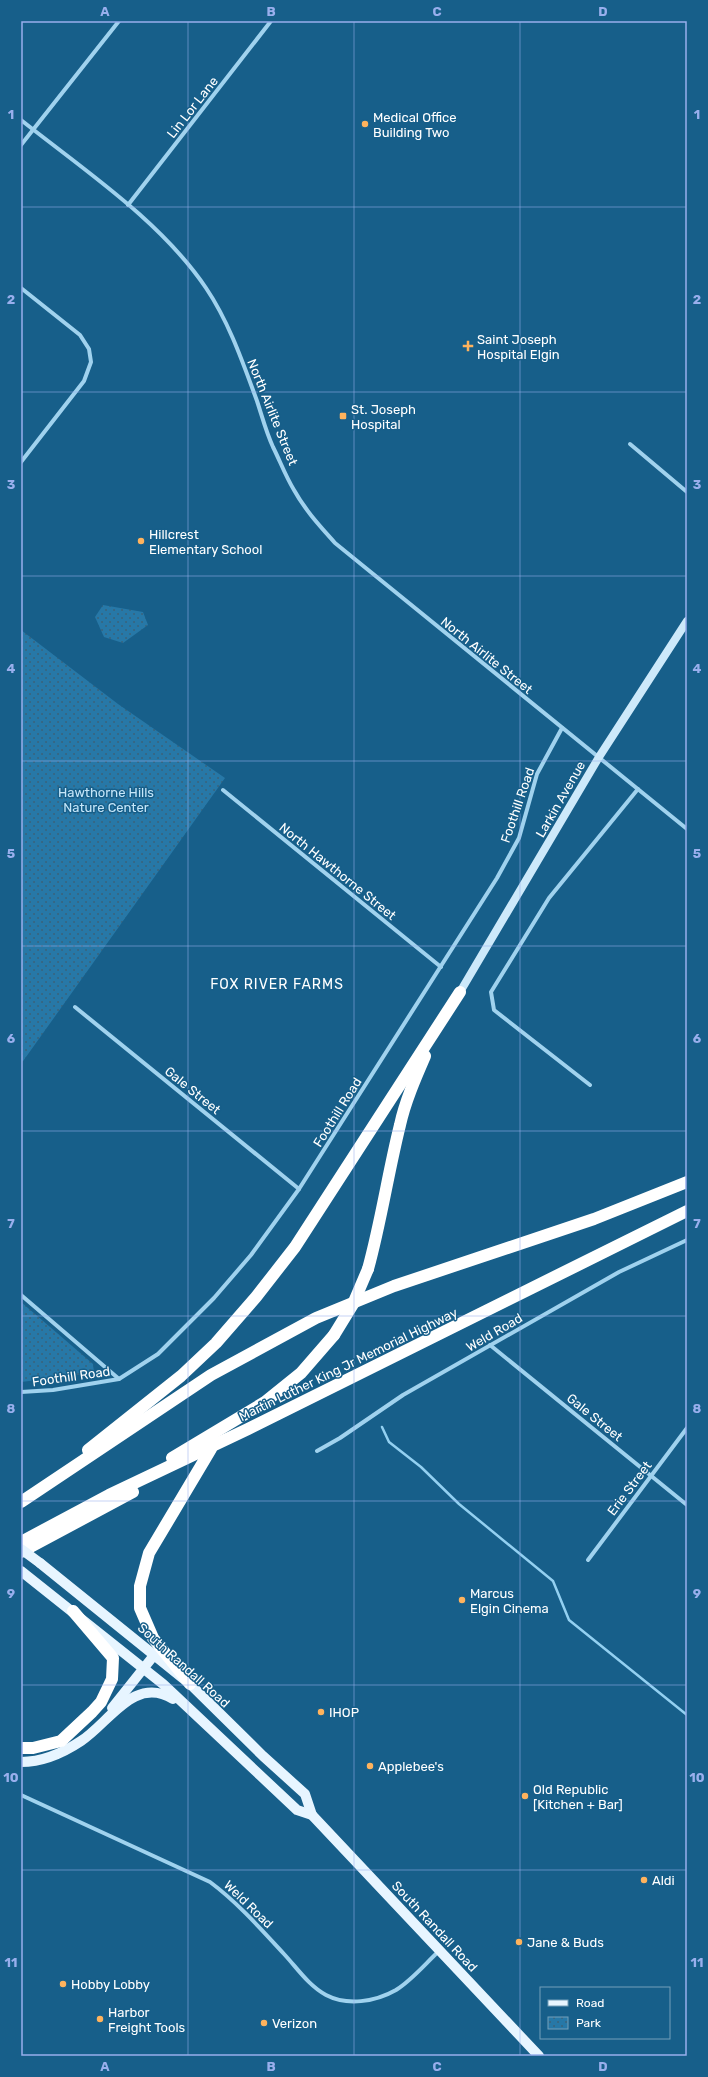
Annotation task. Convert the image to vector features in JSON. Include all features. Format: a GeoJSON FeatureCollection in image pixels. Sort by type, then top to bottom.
{"type":"FeatureCollection","features":[{"type":"Feature","properties":{"kind":"highway"},"geometry":{"type":"LineString","coordinates":[[109,1495],[265,1402],[301,1373],[334,1335],[353,1304],[368,1269],[377,1236],[400,1124],[409,1097],[426,1054],[460,992]]}},
{"type":"Feature","properties":{"kind":"highway"},"geometry":{"type":"LineString","coordinates":[[21,1501],[181,1376],[216,1343],[256,1297],[295,1247],[460,992]]}},
{"type":"Feature","properties":{"kind":"highway"},"geometry":{"type":"LineString","coordinates":[[21,1501],[210,1375],[316,1318],[394,1286],[594,1218],[687,1182]]}},
{"type":"Feature","properties":{"kind":"highway","name":"Martin Luther King Jr Memorial Highway"},"geometry":{"type":"LineString","coordinates":[[21,1542],[109,1495],[248,1429],[687,1211]]}},
{"type":"Feature","properties":{"kind":"highway"},"geometry":{"type":"LineString","coordinates":[[21,1550],[248,1429]]}},
{"type":"Feature","properties":{"kind":"highway"},"geometry":{"type":"LineString","coordinates":[[190,1684],[152,1638],[140,1608],[140,1586],[149,1553],[211,1449]]}},
{"type":"Feature","properties":{"kind":"highway"},"geometry":{"type":"LineString","coordinates":[[21,1748],[33,1748],[61,1741],[101,1702],[112,1679],[113,1658],[73,1611]]}},
{"type":"Feature","properties":{"kind":"main road","name":"Larkin Avenue"},"geometry":{"type":"LineString","coordinates":[[460,992],[599,757],[687,621]]}},
{"type":"Feature","properties":{"kind":"main road","name":"South Randall Road"},"geometry":{"type":"LineString","coordinates":[[21,1550],[40,1563],[155,1654],[190,1684],[263,1756],[305,1794],[312,1815],[539,2056]]}},
{"type":"Feature","properties":{"kind":"main road","name":"South Randall Road"},"geometry":{"type":"LineString","coordinates":[[24,1574],[73,1611],[193,1711],[297,1810],[312,1815]]}},
{"type":"Feature","properties":{"kind":"main road"},"geometry":{"type":"LineString","coordinates":[[94,1731],[155,1654]]}},
{"type":"Feature","properties":{"kind":"main road"},"geometry":{"type":"LineString","coordinates":[[21,1762],[36,1762],[60,1753],[94,1731],[118,1707],[134,1697],[147,1693],[163,1692],[193,1711]]}},
{"type":"Feature","properties":{"kind":"street"},"geometry":{"type":"LineString","coordinates":[[21,145],[119,21]]}},
{"type":"Feature","properties":{"kind":"street","name":"Lin Lor Lane"},"geometry":{"type":"LineString","coordinates":[[128,205],[271,21]]}},
{"type":"Feature","properties":{"kind":"street","name":"North Airlite Street"},"geometry":{"type":"LineString","coordinates":[[21,120],[128,205],[164,237],[186,261],[207,289],[231,336],[248,376],[272,446],[294,490],[309,513],[335,543],[687,829]]}},
{"type":"Feature","properties":{"kind":"street"},"geometry":{"type":"LineString","coordinates":[[21,288],[80,335],[89,349],[91,362],[87,375],[82,384],[21,462]]}},
{"type":"Feature","properties":{"kind":"street"},"geometry":{"type":"LineString","coordinates":[[630,444],[687,492]]}},
{"type":"Feature","properties":{"kind":"street","name":"Foothill Road"},"geometry":{"type":"LineString","coordinates":[[21,1392],[53,1390],[119,1379],[158,1354],[189,1324],[251,1255],[299,1189],[497,878],[518,838],[536,774],[562,728]]}},
{"type":"Feature","properties":{"kind":"street"},"geometry":{"type":"LineString","coordinates":[[590,1085],[494,1010],[491,992],[549,898],[638,789]]}},
{"type":"Feature","properties":{"kind":"street","name":"North Hawthorne Street"},"geometry":{"type":"LineString","coordinates":[[223,790],[441,967]]}},
{"type":"Feature","properties":{"kind":"street","name":"Gale Street"},"geometry":{"type":"LineString","coordinates":[[75,1007],[299,1189]]}},
{"type":"Feature","properties":{"kind":"street","name":"Weld Road"},"geometry":{"type":"LineString","coordinates":[[317,1451],[340,1438],[403,1395],[490,1345],[619,1272],[687,1240]]}},
{"type":"Feature","properties":{"kind":"street"},"geometry":{"type":"LineString","coordinates":[[21,1295],[119,1379]]}},
{"type":"Feature","properties":{"kind":"street","name":"Gale Street"},"geometry":{"type":"LineString","coordinates":[[490,1345],[687,1505]]}},
{"type":"Feature","properties":{"kind":"street","name":"Erie Street"},"geometry":{"type":"LineString","coordinates":[[588,1560],[650,1475],[687,1428]]}},
{"type":"Feature","properties":{"kind":"street","name":"Weld Road"},"geometry":{"type":"LineString","coordinates":[[21,1795],[210,1882],[232,1900],[311,1984],[330,1997],[357,2002],[366,2001],[385,1995],[403,1984],[440,1950]]}},
{"type":"Feature","properties":{"kind":"green space"},"geometry":{"type":"Polygon","coordinates":[[[103,605],[143,612],[148,625],[123,643],[104,637],[95,617],[103,605]]]}},
{"type":"Feature","properties":{"kind":"green space","name":"Hawthorne Hills Nature Center"},"geometry":{"type":"Polygon","coordinates":[[[21,630],[118,704],[225,778],[21,1064],[21,630]]]}},
{"type":"Feature","properties":{"kind":"green space"},"geometry":{"type":"Polygon","coordinates":[[[21,1302],[93,1364],[94,1373],[21,1382],[21,1302]]]}},
{"type":"Feature","properties":{"kind":"waterway"},"geometry":{"type":"LineString","coordinates":[[382,1427],[389,1442],[421,1467],[459,1504],[553,1581],[569,1620],[687,1715]]}},
{"type":"Feature","properties":{"kind":"place","name":"Medical Office Building Two"},"geometry":{"type":"Point","coordinates":[365,124]}},
{"type":"Feature","properties":{"kind":"place","name":"Saint Joseph Hospital Elgin"},"geometry":{"type":"Point","coordinates":[468,346]}},
{"type":"Feature","properties":{"kind":"place","name":"St. Joseph Hospital"},"geometry":{"type":"Point","coordinates":[343,416]}},
{"type":"Feature","properties":{"kind":"place","name":"Hillcrest Elementary School"},"geometry":{"type":"Point","coordinates":[141,541]}},
{"type":"Feature","properties":{"kind":"place","name":"Marcus Elgin Cinema"},"geometry":{"type":"Point","coordinates":[462,1600]}},
{"type":"Feature","properties":{"kind":"place","name":"IHOP"},"geometry":{"type":"Point","coordinates":[321,1712]}},
{"type":"Feature","properties":{"kind":"place","name":"Applebee's"},"geometry":{"type":"Point","coordinates":[370,1766]}},
{"type":"Feature","properties":{"kind":"place","name":"Old Republic [Kitchen + Bar]"},"geometry":{"type":"Point","coordinates":[525,1796]}},
{"type":"Feature","properties":{"kind":"place","name":"Aldi"},"geometry":{"type":"Point","coordinates":[644,1880]}},
{"type":"Feature","properties":{"kind":"place","name":"Jane & Buds"},"geometry":{"type":"Point","coordinates":[519,1942]}},
{"type":"Feature","properties":{"kind":"place","name":"Hobby Lobby"},"geometry":{"type":"Point","coordinates":[63,1984]}},
{"type":"Feature","properties":{"kind":"place","name":"Harbor Freight Tools"},"geometry":{"type":"Point","coordinates":[100,2019]}},
{"type":"Feature","properties":{"kind":"place","name":"Verizon"},"geometry":{"type":"Point","coordinates":[264,2023]}},
{"type":"Feature","properties":{"kind":"district","name":"FOX RIVER FARMS"},"geometry":{"type":"Point","coordinates":[277,984]}}]}
